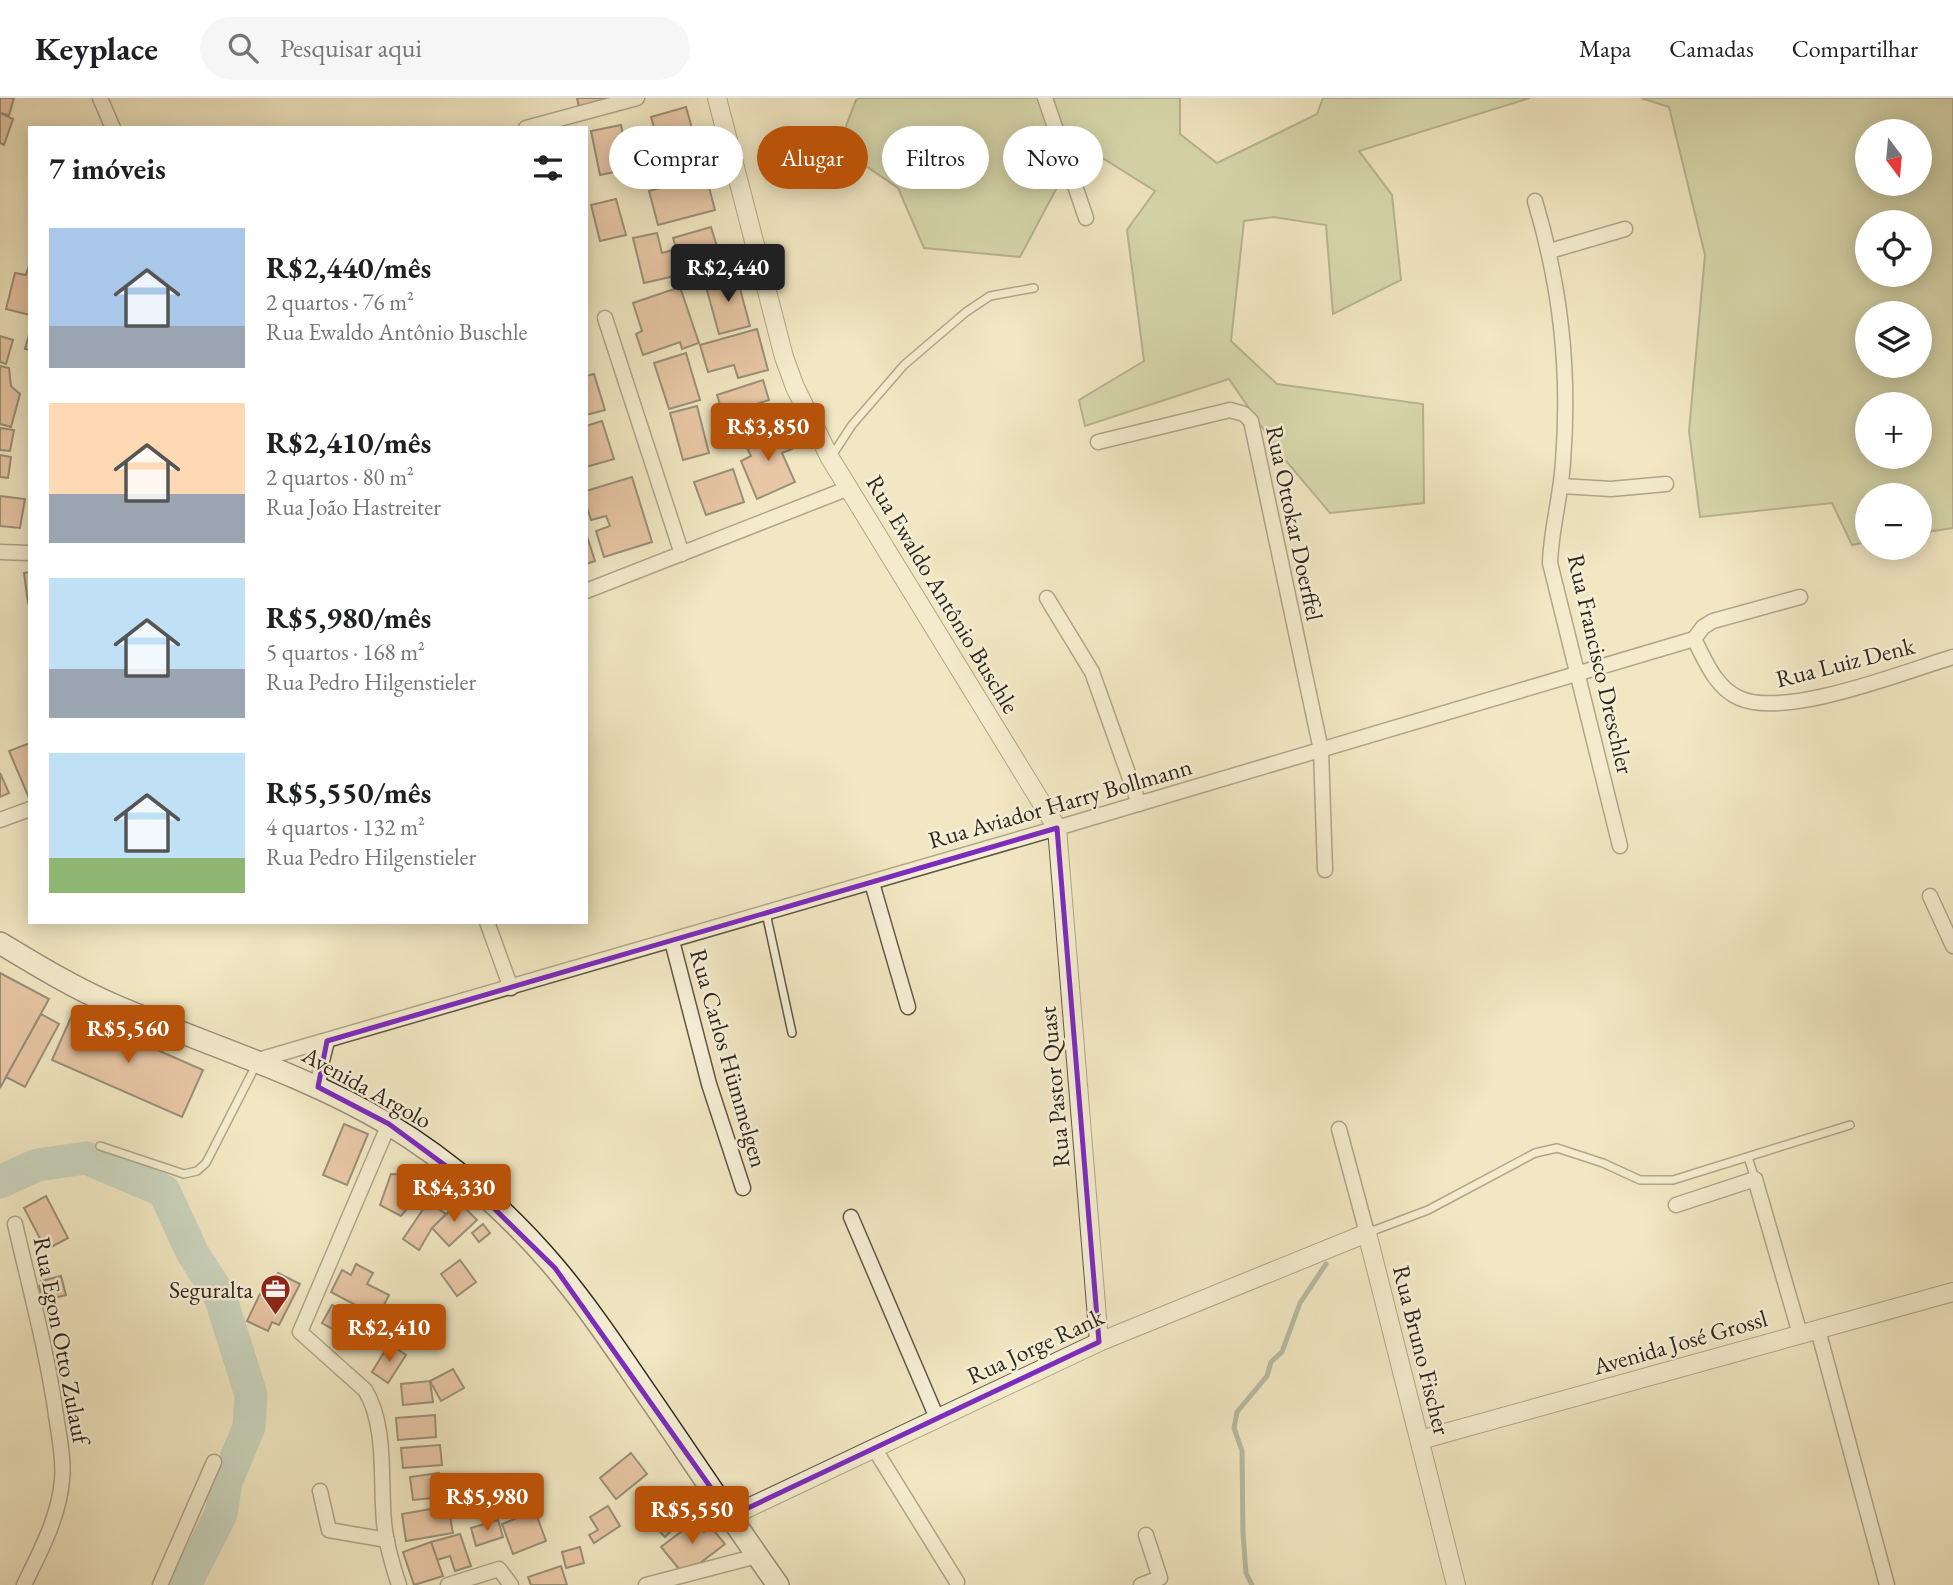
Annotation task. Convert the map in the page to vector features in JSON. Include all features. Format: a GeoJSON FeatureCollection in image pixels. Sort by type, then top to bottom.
{"type":"FeatureCollection","features":[{"type":"Feature","properties":{"kind":"main road","name":"Avenida Argolo"},"geometry":{"type":"LineString","coordinates":[[0,943],[98,998],[258,1060],[318,1087],[389,1124],[465,1180],[555,1268],[604,1333],[778,1585]]}},
{"type":"Feature","properties":{"kind":"street"},"geometry":{"type":"LineString","coordinates":[[100,98],[108,124]]}},
{"type":"Feature","properties":{"kind":"street"},"geometry":{"type":"LineString","coordinates":[[533,126],[637,98]]}},
{"type":"Feature","properties":{"kind":"street","name":"Rua Ewaldo Antônio Buschle"},"geometry":{"type":"LineString","coordinates":[[717,98],[784,357],[795,387],[830,458],[1057,828]]}},
{"type":"Feature","properties":{"kind":"street"},"geometry":{"type":"LineString","coordinates":[[1045,98],[1086,218]]}},
{"type":"Feature","properties":{"kind":"street","name":"Rua Francisco Dreschler"},"geometry":{"type":"LineString","coordinates":[[1535,201],[1550,251],[1565,369],[1565,440],[1550,563],[1620,846]]}},
{"type":"Feature","properties":{"kind":"street"},"geometry":{"type":"LineString","coordinates":[[1550,251],[1625,229]]}},
{"type":"Feature","properties":{"kind":"street"},"geometry":{"type":"LineString","coordinates":[[605,318],[682,554]]}},
{"type":"Feature","properties":{"kind":"street","name":"Rua Ottokar Doerffel"},"geometry":{"type":"LineString","coordinates":[[1098,442],[1230,410],[1244,414],[1251,421],[1321,750]]}},
{"type":"Feature","properties":{"kind":"street"},"geometry":{"type":"LineString","coordinates":[[1561,486],[1611,489],[1666,484]]}},
{"type":"Feature","properties":{"kind":"street"},"geometry":{"type":"LineString","coordinates":[[588,590],[849,488]]}},
{"type":"Feature","properties":{"kind":"street"},"geometry":{"type":"LineString","coordinates":[[0,552],[28,553]]}},
{"type":"Feature","properties":{"kind":"street","name":"Rua Aviador Harry Bollmann"},"geometry":{"type":"LineString","coordinates":[[258,1060],[872,883],[1694,639],[1703,627],[1713,621],[1800,597]]}},
{"type":"Feature","properties":{"kind":"street"},"geometry":{"type":"LineString","coordinates":[[1047,598],[1092,672],[1139,804]]}},
{"type":"Feature","properties":{"kind":"street","name":"Rua Luiz Denk"},"geometry":{"type":"LineString","coordinates":[[1694,639],[1710,670],[1727,690],[1739,698],[1765,703],[1823,696],[1953,657]]}},
{"type":"Feature","properties":{"kind":"street"},"geometry":{"type":"LineString","coordinates":[[1321,750],[1325,870]]}},
{"type":"Feature","properties":{"kind":"street"},"geometry":{"type":"LineString","coordinates":[[0,820],[28,810]]}},
{"type":"Feature","properties":{"kind":"street","name":"Rua Pastor Quast"},"geometry":{"type":"LineString","coordinates":[[1057,828],[1099,1342]]}},
{"type":"Feature","properties":{"kind":"street"},"geometry":{"type":"LineString","coordinates":[[872,883],[908,1007]]}},
{"type":"Feature","properties":{"kind":"street"},"geometry":{"type":"LineString","coordinates":[[1930,895],[1952,943]]}},
{"type":"Feature","properties":{"kind":"street"},"geometry":{"type":"LineString","coordinates":[[488,924],[511,988]]}},
{"type":"Feature","properties":{"kind":"street","name":"Rua Carlos Hümmelgen"},"geometry":{"type":"LineString","coordinates":[[672,941],[709,1084],[743,1188]]}},
{"type":"Feature","properties":{"kind":"street"},"geometry":{"type":"LineString","coordinates":[[318,1087],[327,1041]]}},
{"type":"Feature","properties":{"kind":"street"},"geometry":{"type":"LineString","coordinates":[[389,1124],[300,1332],[365,1390],[372,1401],[378,1426],[387,1540],[399,1585]]}},
{"type":"Feature","properties":{"kind":"street","name":"Rua Bruno Fischer"},"geometry":{"type":"LineString","coordinates":[[1339,1129],[1456,1585]]}},
{"type":"Feature","properties":{"kind":"street"},"geometry":{"type":"LineString","coordinates":[[1676,1206],[1755,1179],[1800,1334]]}},
{"type":"Feature","properties":{"kind":"street"},"geometry":{"type":"LineString","coordinates":[[851,1217],[937,1418]]}},
{"type":"Feature","properties":{"kind":"street","name":"Rua Egon Otto Zulauf"},"geometry":{"type":"LineString","coordinates":[[15,1224],[51,1381],[62,1461],[62,1480],[56,1509],[38,1558],[24,1585]]}},
{"type":"Feature","properties":{"kind":"street","name":"Rua Jorge Rank"},"geometry":{"type":"LineString","coordinates":[[730,1516],[1099,1342],[1367,1233]]}},
{"type":"Feature","properties":{"kind":"street","name":"Avenida José Grossl"},"geometry":{"type":"LineString","coordinates":[[1420,1440],[1953,1292]]}},
{"type":"Feature","properties":{"kind":"street"},"geometry":{"type":"LineString","coordinates":[[1818,1330],[1887,1585]]}},
{"type":"Feature","properties":{"kind":"street"},"geometry":{"type":"LineString","coordinates":[[874,1448],[957,1583]]}},
{"type":"Feature","properties":{"kind":"street"},"geometry":{"type":"LineString","coordinates":[[160,1585],[214,1462]]}},
{"type":"Feature","properties":{"kind":"street"},"geometry":{"type":"LineString","coordinates":[[320,1491],[329,1530],[387,1540]]}},
{"type":"Feature","properties":{"kind":"street"},"geometry":{"type":"LineString","coordinates":[[1142,1585],[1160,1578],[1146,1535]]}},
{"type":"Feature","properties":{"kind":"street"},"geometry":{"type":"LineString","coordinates":[[646,1585],[757,1556]]}},
{"type":"Feature","properties":{"kind":"street"},"geometry":{"type":"LineString","coordinates":[[448,1585],[499,1569],[510,1585]]}},
{"type":"Feature","properties":{"kind":"lane"},"geometry":{"type":"LineString","coordinates":[[830,458],[852,425],[904,365],[966,312],[990,296],[1034,288]]}},
{"type":"Feature","properties":{"kind":"lane"},"geometry":{"type":"LineString","coordinates":[[766,913],[792,1033]]}},
{"type":"Feature","properties":{"kind":"lane"},"geometry":{"type":"LineString","coordinates":[[100,1146],[184,1174],[197,1171],[206,1163],[258,1060]]}},
{"type":"Feature","properties":{"kind":"lane"},"geometry":{"type":"LineString","coordinates":[[1367,1233],[1428,1210],[1535,1153],[1557,1148],[1603,1163],[1640,1180],[1673,1180],[1850,1125]]}},
{"type":"Feature","properties":{"kind":"lane"},"geometry":{"type":"LineString","coordinates":[[1748,1157],[1755,1179]]}},
{"type":"Feature","properties":{"kind":"highlighted area"},"geometry":{"type":"Polygon","coordinates":[[[1057,828],[1099,1342],[731,1516],[555,1268],[465,1180],[389,1124],[318,1087],[327,1041],[1057,828]]]}},
{"type":"Feature","properties":{"kind":"green space"},"geometry":{"type":"Polygon","coordinates":[[[1180,98],[1180,134],[1217,163],[1317,114],[1323,98],[1530,98],[1359,151],[1392,195],[1401,280],[1333,314],[1326,225],[1273,217],[1244,221],[1231,341],[1277,384],[1423,404],[1424,503],[1330,513],[1281,455],[1229,379],[1085,426],[1079,400],[1144,361],[1127,230],[1155,191],[1103,158],[1103,126],[1003,126],[1003,189],[1056,189],[1020,257],[924,248],[898,189],[989,189],[989,126],[882,126],[882,177],[868,168],[868,126],[846,126],[856,100],[1180,98]]]}},
{"type":"Feature","properties":{"kind":"green space"},"geometry":{"type":"Polygon","coordinates":[[[1641,98],[1953,98],[1953,528],[1932,531],[1932,483],[1855,483],[1855,544],[1852,545],[1832,503],[1700,517],[1689,431],[1705,255],[1669,107],[1641,98]]]}},
{"type":"Feature","properties":{"kind":"building"},"geometry":{"type":"Polygon","coordinates":[[[0,98],[14,98],[9,115],[0,113],[0,98]]]}},
{"type":"Feature","properties":{"kind":"building"},"geometry":{"type":"Polygon","coordinates":[[[577,98],[618,98],[579,107],[577,98]]]}},
{"type":"Feature","properties":{"kind":"building"},"geometry":{"type":"Polygon","coordinates":[[[686,107],[691,126],[654,126],[651,117],[686,107]]]}},
{"type":"Feature","properties":{"kind":"building"},"geometry":{"type":"Polygon","coordinates":[[[0,113],[13,119],[4,145],[0,143],[0,113]]]}},
{"type":"Feature","properties":{"kind":"building"},"geometry":{"type":"Polygon","coordinates":[[[609,127],[609,173],[600,175],[591,131],[609,127]]]}},
{"type":"Feature","properties":{"kind":"building"},"geometry":{"type":"Polygon","coordinates":[[[709,189],[715,210],[658,225],[649,191],[709,189]]]}},
{"type":"Feature","properties":{"kind":"building"},"geometry":{"type":"Polygon","coordinates":[[[616,199],[626,235],[600,241],[591,205],[616,199]]]}},
{"type":"Feature","properties":{"kind":"building"},"geometry":{"type":"Polygon","coordinates":[[[711,227],[722,263],[684,275],[673,238],[711,227]]]}},
{"type":"Feature","properties":{"kind":"building"},"geometry":{"type":"Polygon","coordinates":[[[657,233],[662,253],[673,250],[679,275],[644,283],[633,238],[657,233]]]}},
{"type":"Feature","properties":{"kind":"building"},"geometry":{"type":"Polygon","coordinates":[[[28,268],[28,314],[6,309],[15,273],[26,275],[28,268]]]}},
{"type":"Feature","properties":{"kind":"building"},"geometry":{"type":"Polygon","coordinates":[[[736,274],[750,326],[719,334],[705,283],[736,274]]]}},
{"type":"Feature","properties":{"kind":"building"},"geometry":{"type":"Polygon","coordinates":[[[680,287],[699,343],[682,349],[680,342],[643,355],[636,334],[642,331],[633,303],[680,287]]]}},
{"type":"Feature","properties":{"kind":"building"},"geometry":{"type":"Polygon","coordinates":[[[757,329],[768,370],[738,378],[734,365],[708,372],[700,345],[757,329]]]}},
{"type":"Feature","properties":{"kind":"building"},"geometry":{"type":"Polygon","coordinates":[[[0,336],[13,340],[6,364],[0,362],[0,336]]]}},
{"type":"Feature","properties":{"kind":"building"},"geometry":{"type":"Polygon","coordinates":[[[686,353],[700,400],[669,409],[654,363],[686,353]]]}},
{"type":"Feature","properties":{"kind":"building"},"geometry":{"type":"Polygon","coordinates":[[[0,366],[9,368],[11,386],[20,394],[11,427],[0,424],[0,366]]]}},
{"type":"Feature","properties":{"kind":"building"},"geometry":{"type":"Polygon","coordinates":[[[594,374],[605,410],[588,414],[588,376],[594,374]]]}},
{"type":"Feature","properties":{"kind":"building"},"geometry":{"type":"Polygon","coordinates":[[[763,380],[769,400],[744,408],[754,439],[733,445],[717,395],[763,380]]]}},
{"type":"Feature","properties":{"kind":"building"},"geometry":{"type":"Polygon","coordinates":[[[767,404],[776,428],[759,434],[750,411],[767,404]]]}},
{"type":"Feature","properties":{"kind":"building"},"geometry":{"type":"Polygon","coordinates":[[[697,406],[709,453],[683,460],[670,413],[697,406]]]}},
{"type":"Feature","properties":{"kind":"building"},"geometry":{"type":"Polygon","coordinates":[[[602,421],[614,459],[588,466],[588,425],[602,421]]]}},
{"type":"Feature","properties":{"kind":"building"},"geometry":{"type":"Polygon","coordinates":[[[783,427],[792,449],[782,453],[795,482],[757,499],[741,461],[751,456],[745,444],[783,427]]]}},
{"type":"Feature","properties":{"kind":"building"},"geometry":{"type":"Polygon","coordinates":[[[0,428],[14,430],[10,451],[0,450],[0,428]]]}},
{"type":"Feature","properties":{"kind":"building"},"geometry":{"type":"Polygon","coordinates":[[[0,455],[11,457],[8,478],[0,477],[0,455]]]}},
{"type":"Feature","properties":{"kind":"building"},"geometry":{"type":"Polygon","coordinates":[[[733,469],[744,502],[706,515],[694,482],[733,469]]]}},
{"type":"Feature","properties":{"kind":"building"},"geometry":{"type":"Polygon","coordinates":[[[632,477],[652,542],[604,557],[596,531],[610,526],[606,516],[591,520],[588,490],[632,477]]]}},
{"type":"Feature","properties":{"kind":"building"},"geometry":{"type":"Polygon","coordinates":[[[0,496],[25,499],[20,528],[0,526],[0,496]]]}},
{"type":"Feature","properties":{"kind":"building"},"geometry":{"type":"Polygon","coordinates":[[[588,539],[595,561],[588,563],[588,539]]]}},
{"type":"Feature","properties":{"kind":"building"},"geometry":{"type":"Polygon","coordinates":[[[28,572],[28,603],[24,573],[28,572]]]}},
{"type":"Feature","properties":{"kind":"building"},"geometry":{"type":"Polygon","coordinates":[[[28,744],[28,796],[9,751],[28,744]]]}},
{"type":"Feature","properties":{"kind":"building"},"geometry":{"type":"Polygon","coordinates":[[[0,773],[9,793],[0,797],[0,773]]]}},
{"type":"Feature","properties":{"kind":"building"},"geometry":{"type":"Polygon","coordinates":[[[0,973],[49,999],[0,1088],[0,973]]]}},
{"type":"Feature","properties":{"kind":"building"},"geometry":{"type":"Polygon","coordinates":[[[73,1013],[203,1070],[182,1117],[52,1060],[73,1013]]]}},
{"type":"Feature","properties":{"kind":"building"},"geometry":{"type":"Polygon","coordinates":[[[41,1014],[59,1024],[25,1087],[6,1077],[41,1014]]]}},
{"type":"Feature","properties":{"kind":"building"},"geometry":{"type":"Polygon","coordinates":[[[344,1124],[368,1134],[347,1185],[323,1175],[344,1124]]]}},
{"type":"Feature","properties":{"kind":"building"},"geometry":{"type":"Polygon","coordinates":[[[391,1174],[410,1175],[403,1186],[418,1196],[401,1216],[380,1205],[391,1174]]]}},
{"type":"Feature","properties":{"kind":"building"},"geometry":{"type":"Polygon","coordinates":[[[46,1196],[68,1238],[46,1250],[24,1208],[46,1196]]]}},
{"type":"Feature","properties":{"kind":"building"},"geometry":{"type":"Polygon","coordinates":[[[428,1202],[446,1214],[432,1228],[419,1250],[403,1239],[428,1202]]]}},
{"type":"Feature","properties":{"kind":"building"},"geometry":{"type":"Polygon","coordinates":[[[459,1202],[477,1220],[449,1246],[432,1228],[459,1202]]]}},
{"type":"Feature","properties":{"kind":"building"},"geometry":{"type":"Polygon","coordinates":[[[483,1224],[490,1233],[479,1242],[472,1233],[483,1224]]]}},
{"type":"Feature","properties":{"kind":"building"},"geometry":{"type":"Polygon","coordinates":[[[460,1260],[476,1282],[457,1296],[441,1274],[460,1260]]]}},
{"type":"Feature","properties":{"kind":"building"},"geometry":{"type":"Polygon","coordinates":[[[356,1264],[373,1273],[367,1284],[389,1295],[378,1317],[331,1292],[342,1270],[351,1275],[356,1264]]]}},
{"type":"Feature","properties":{"kind":"building"},"geometry":{"type":"Polygon","coordinates":[[[278,1273],[300,1284],[279,1325],[272,1322],[268,1331],[247,1321],[260,1294],[266,1297],[278,1273]]]}},
{"type":"Feature","properties":{"kind":"building"},"geometry":{"type":"Polygon","coordinates":[[[61,1276],[66,1295],[43,1301],[39,1286],[42,1285],[41,1281],[61,1276]]]}},
{"type":"Feature","properties":{"kind":"building"},"geometry":{"type":"Polygon","coordinates":[[[332,1305],[358,1319],[349,1338],[322,1323],[332,1305]]]}},
{"type":"Feature","properties":{"kind":"building"},"geometry":{"type":"Polygon","coordinates":[[[358,1319],[376,1327],[366,1347],[349,1338],[358,1319]]]}},
{"type":"Feature","properties":{"kind":"building"},"geometry":{"type":"Polygon","coordinates":[[[396,1348],[406,1355],[388,1383],[372,1372],[386,1349],[393,1353],[396,1348]]]}},
{"type":"Feature","properties":{"kind":"building"},"geometry":{"type":"Polygon","coordinates":[[[453,1369],[464,1388],[441,1401],[430,1381],[453,1369]]]}},
{"type":"Feature","properties":{"kind":"building"},"geometry":{"type":"Polygon","coordinates":[[[430,1381],[433,1402],[403,1405],[401,1384],[430,1381]]]}},
{"type":"Feature","properties":{"kind":"building"},"geometry":{"type":"Polygon","coordinates":[[[435,1415],[436,1437],[398,1440],[396,1418],[435,1415]]]}},
{"type":"Feature","properties":{"kind":"building"},"geometry":{"type":"Polygon","coordinates":[[[440,1445],[442,1465],[403,1468],[401,1448],[440,1445]]]}},
{"type":"Feature","properties":{"kind":"building"},"geometry":{"type":"Polygon","coordinates":[[[631,1453],[647,1474],[616,1499],[600,1478],[631,1453]]]}},
{"type":"Feature","properties":{"kind":"building"},"geometry":{"type":"Polygon","coordinates":[[[439,1473],[442,1497],[413,1500],[410,1477],[439,1473]]]}},
{"type":"Feature","properties":{"kind":"building"},"geometry":{"type":"Polygon","coordinates":[[[664,1493],[687,1515],[665,1537],[643,1514],[664,1493]]]}},
{"type":"Feature","properties":{"kind":"building"},"geometry":{"type":"Polygon","coordinates":[[[448,1506],[453,1533],[406,1541],[402,1514],[448,1506]]]}},
{"type":"Feature","properties":{"kind":"building"},"geometry":{"type":"Polygon","coordinates":[[[608,1506],[620,1526],[594,1543],[589,1535],[598,1530],[590,1517],[608,1506]]]}},
{"type":"Feature","properties":{"kind":"building"},"geometry":{"type":"Polygon","coordinates":[[[535,1511],[546,1541],[513,1554],[502,1524],[535,1511]]]}},
{"type":"Feature","properties":{"kind":"building"},"geometry":{"type":"Polygon","coordinates":[[[498,1520],[503,1537],[476,1546],[471,1528],[498,1520]]]}},
{"type":"Feature","properties":{"kind":"building"},"geometry":{"type":"Polygon","coordinates":[[[695,1521],[704,1532],[711,1527],[725,1544],[700,1563],[679,1569],[661,1547],[695,1521]]]}},
{"type":"Feature","properties":{"kind":"building"},"geometry":{"type":"Polygon","coordinates":[[[460,1534],[471,1566],[455,1571],[450,1556],[437,1560],[431,1542],[460,1534]]]}},
{"type":"Feature","properties":{"kind":"building"},"geometry":{"type":"Polygon","coordinates":[[[431,1542],[443,1576],[414,1585],[403,1552],[431,1542]]]}},
{"type":"Feature","properties":{"kind":"building"},"geometry":{"type":"Polygon","coordinates":[[[580,1547],[584,1563],[566,1568],[562,1552],[580,1547]]]}},
{"type":"Feature","properties":{"kind":"building"},"geometry":{"type":"Polygon","coordinates":[[[561,1566],[567,1585],[531,1585],[528,1577],[561,1566]]]}},
{"type":"Feature","properties":{"kind":"waterway"},"geometry":{"type":"LineString","coordinates":[[0,1182],[37,1165],[86,1158],[164,1191],[192,1252],[220,1296],[251,1395],[249,1427],[226,1482],[221,1514],[185,1585]]}},
{"type":"Feature","properties":{"kind":"waterway"},"geometry":{"type":"LineString","coordinates":[[1252,1585],[1246,1573],[1242,1451],[1234,1428],[1237,1412],[1267,1376],[1271,1362],[1282,1352],[1300,1303],[1326,1264]]}},
{"type":"Feature","properties":{"kind":"place","name":"Seguralta"},"geometry":{"type":"Point","coordinates":[276,1316]}}]}
